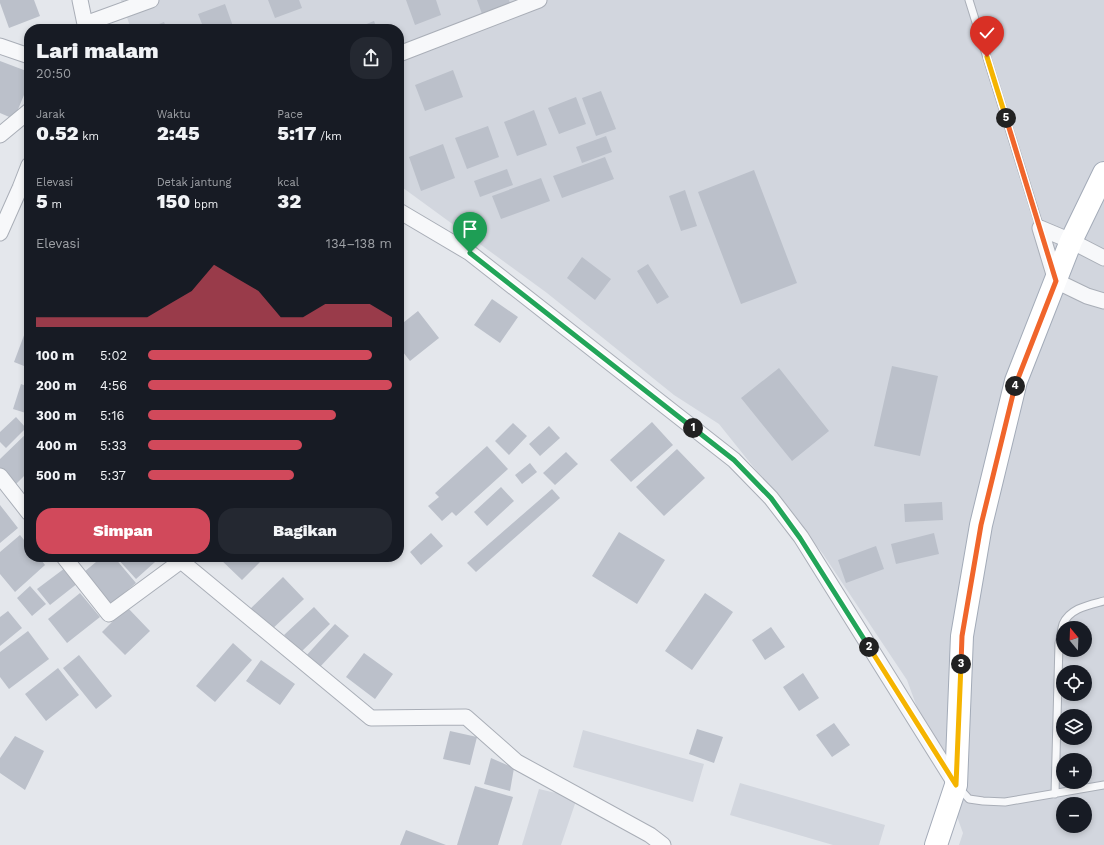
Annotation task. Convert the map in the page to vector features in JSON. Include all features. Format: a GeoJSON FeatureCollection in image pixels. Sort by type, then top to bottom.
{"type":"FeatureCollection","features":[{"type":"Feature","properties":{"kind":"main road"},"geometry":{"type":"LineString","coordinates":[[936,845],[956,785],[962,636],[981,525],[1016,381],[1071,241],[1104,173]]}},
{"type":"Feature","properties":{"kind":"street"},"geometry":{"type":"LineString","coordinates":[[80,0],[84,24]]}},
{"type":"Feature","properties":{"kind":"street"},"geometry":{"type":"LineString","coordinates":[[92,24],[151,0]]}},
{"type":"Feature","properties":{"kind":"street"},"geometry":{"type":"LineString","coordinates":[[404,52],[539,0]]}},
{"type":"Feature","properties":{"kind":"street"},"geometry":{"type":"LineString","coordinates":[[0,46],[24,54]]}},
{"type":"Feature","properties":{"kind":"street"},"geometry":{"type":"LineString","coordinates":[[0,135],[24,115]]}},
{"type":"Feature","properties":{"kind":"street"},"geometry":{"type":"LineString","coordinates":[[0,233],[24,178]]}},
{"type":"Feature","properties":{"kind":"street"},"geometry":{"type":"LineString","coordinates":[[404,213],[470,253],[734,460],[771,498],[800,538],[956,785]]}},
{"type":"Feature","properties":{"kind":"street"},"geometry":{"type":"LineString","coordinates":[[1040,228],[1071,241],[1104,258]]}},
{"type":"Feature","properties":{"kind":"street"},"geometry":{"type":"LineString","coordinates":[[1040,228],[1056,281],[1087,296],[1104,302]]}},
{"type":"Feature","properties":{"kind":"street"},"geometry":{"type":"LineString","coordinates":[[0,476],[24,507]]}},
{"type":"Feature","properties":{"kind":"street"},"geometry":{"type":"LineString","coordinates":[[68,562],[109,614],[180,562]]}},
{"type":"Feature","properties":{"kind":"street"},"geometry":{"type":"LineString","coordinates":[[182,562],[372,718],[466,717],[517,762],[650,835],[663,845]]}},
{"type":"Feature","properties":{"kind":"lane"},"geometry":{"type":"LineString","coordinates":[[969,0],[1040,228]]}},
{"type":"Feature","properties":{"kind":"lane"},"geometry":{"type":"LineString","coordinates":[[1055,794],[1060,643],[1064,624],[1070,614],[1079,608],[1104,601]]}},
{"type":"Feature","properties":{"kind":"lane"},"geometry":{"type":"LineString","coordinates":[[956,785],[969,799],[983,802],[1005,802],[1104,785]]}},
{"type":"Feature","properties":{"kind":"shaded area"},"geometry":{"type":"Polygon","coordinates":[[[121,0],[1104,0],[1104,845],[959,845],[963,833],[907,680],[823,554],[719,424],[674,395],[547,293],[404,189],[404,24],[129,24],[121,0]]]}},
{"type":"Feature","properties":{"kind":"shaded area"},"geometry":{"type":"Polygon","coordinates":[[[583,730],[704,764],[693,802],[573,767],[583,730]]]}},
{"type":"Feature","properties":{"kind":"shaded area"},"geometry":{"type":"Polygon","coordinates":[[[740,783],[885,825],[879,845],[833,845],[730,815],[740,783]]]}},
{"type":"Feature","properties":{"kind":"shaded area"},"geometry":{"type":"Polygon","coordinates":[[[539,789],[577,798],[561,845],[522,845],[539,789]]]}},
{"type":"Feature","properties":{"kind":"building"},"geometry":{"type":"Polygon","coordinates":[[[0,0],[34,0],[40,16],[9,28],[0,0]]]}},
{"type":"Feature","properties":{"kind":"building"},"geometry":{"type":"Polygon","coordinates":[[[268,0],[299,0],[302,8],[275,18],[268,0]]]}},
{"type":"Feature","properties":{"kind":"building"},"geometry":{"type":"Polygon","coordinates":[[[406,0],[436,0],[441,15],[415,25],[406,0]]]}},
{"type":"Feature","properties":{"kind":"building"},"geometry":{"type":"Polygon","coordinates":[[[477,0],[509,0],[510,3],[482,14],[477,0]]]}},
{"type":"Feature","properties":{"kind":"building"},"geometry":{"type":"Polygon","coordinates":[[[225,4],[232,24],[202,24],[198,14],[225,4]]]}},
{"type":"Feature","properties":{"kind":"building"},"geometry":{"type":"Polygon","coordinates":[[[374,21],[375,24],[366,24],[374,21]]]}},
{"type":"Feature","properties":{"kind":"building"},"geometry":{"type":"Polygon","coordinates":[[[0,61],[24,70],[24,95],[14,119],[0,113],[0,61]]]}},
{"type":"Feature","properties":{"kind":"building"},"geometry":{"type":"Polygon","coordinates":[[[453,70],[463,97],[425,111],[415,85],[453,70]]]}},
{"type":"Feature","properties":{"kind":"building"},"geometry":{"type":"Polygon","coordinates":[[[601,91],[616,129],[596,136],[582,98],[601,91]]]}},
{"type":"Feature","properties":{"kind":"building"},"geometry":{"type":"Polygon","coordinates":[[[576,97],[586,124],[559,134],[548,108],[576,97]]]}},
{"type":"Feature","properties":{"kind":"building"},"geometry":{"type":"Polygon","coordinates":[[[534,110],[547,145],[517,156],[504,122],[534,110]]]}},
{"type":"Feature","properties":{"kind":"building"},"geometry":{"type":"Polygon","coordinates":[[[488,126],[499,157],[467,169],[455,138],[488,126]]]}},
{"type":"Feature","properties":{"kind":"building"},"geometry":{"type":"Polygon","coordinates":[[[606,136],[612,152],[582,163],[576,147],[606,136]]]}},
{"type":"Feature","properties":{"kind":"building"},"geometry":{"type":"Polygon","coordinates":[[[443,144],[455,178],[421,191],[409,157],[443,144]]]}},
{"type":"Feature","properties":{"kind":"building"},"geometry":{"type":"Polygon","coordinates":[[[605,157],[614,179],[562,198],[553,176],[605,157]]]}},
{"type":"Feature","properties":{"kind":"building"},"geometry":{"type":"Polygon","coordinates":[[[507,169],[513,185],[480,197],[474,181],[507,169]]]}},
{"type":"Feature","properties":{"kind":"building"},"geometry":{"type":"Polygon","coordinates":[[[754,170],[797,283],[741,304],[698,192],[754,170]]]}},
{"type":"Feature","properties":{"kind":"building"},"geometry":{"type":"Polygon","coordinates":[[[541,178],[550,201],[501,219],[492,196],[541,178]]]}},
{"type":"Feature","properties":{"kind":"building"},"geometry":{"type":"Polygon","coordinates":[[[685,190],[697,226],[681,231],[669,196],[685,190]]]}},
{"type":"Feature","properties":{"kind":"building"},"geometry":{"type":"Polygon","coordinates":[[[582,257],[611,279],[595,300],[567,278],[582,257]]]}},
{"type":"Feature","properties":{"kind":"building"},"geometry":{"type":"Polygon","coordinates":[[[648,264],[669,297],[657,304],[637,271],[648,264]]]}},
{"type":"Feature","properties":{"kind":"building"},"geometry":{"type":"Polygon","coordinates":[[[492,299],[518,317],[500,343],[474,325],[492,299]]]}},
{"type":"Feature","properties":{"kind":"building"},"geometry":{"type":"Polygon","coordinates":[[[418,311],[439,338],[410,361],[404,353],[404,322],[418,311]]]}},
{"type":"Feature","properties":{"kind":"building"},"geometry":{"type":"Polygon","coordinates":[[[24,335],[24,366],[14,362],[24,335]]]}},
{"type":"Feature","properties":{"kind":"building"},"geometry":{"type":"Polygon","coordinates":[[[892,366],[938,376],[920,456],[874,446],[892,366]]]}},
{"type":"Feature","properties":{"kind":"building"},"geometry":{"type":"Polygon","coordinates":[[[779,368],[829,431],[792,461],[741,398],[779,368]]]}},
{"type":"Feature","properties":{"kind":"building"},"geometry":{"type":"Polygon","coordinates":[[[21,384],[24,385],[24,412],[13,409],[21,384]]]}},
{"type":"Feature","properties":{"kind":"building"},"geometry":{"type":"Polygon","coordinates":[[[16,417],[24,426],[24,430],[6,448],[0,442],[0,432],[16,417]]]}},
{"type":"Feature","properties":{"kind":"building"},"geometry":{"type":"Polygon","coordinates":[[[652,422],[673,445],[631,482],[610,460],[652,422]]]}},
{"type":"Feature","properties":{"kind":"building"},"geometry":{"type":"Polygon","coordinates":[[[513,423],[527,436],[509,455],[495,441],[513,423]]]}},
{"type":"Feature","properties":{"kind":"building"},"geometry":{"type":"Polygon","coordinates":[[[549,426],[560,438],[540,456],[529,444],[549,426]]]}},
{"type":"Feature","properties":{"kind":"building"},"geometry":{"type":"Polygon","coordinates":[[[24,436],[24,476],[15,485],[0,470],[0,459],[24,436]]]}},
{"type":"Feature","properties":{"kind":"building"},"geometry":{"type":"Polygon","coordinates":[[[487,446],[508,469],[456,516],[452,512],[442,521],[428,506],[439,497],[435,493],[487,446]]]}},
{"type":"Feature","properties":{"kind":"building"},"geometry":{"type":"Polygon","coordinates":[[[677,449],[705,478],[664,516],[636,487],[677,449]]]}},
{"type":"Feature","properties":{"kind":"building"},"geometry":{"type":"Polygon","coordinates":[[[566,452],[578,464],[555,485],[543,473],[566,452]]]}},
{"type":"Feature","properties":{"kind":"building"},"geometry":{"type":"Polygon","coordinates":[[[530,463],[537,472],[522,484],[515,475],[530,463]]]}},
{"type":"Feature","properties":{"kind":"building"},"geometry":{"type":"Polygon","coordinates":[[[501,487],[514,501],[487,526],[474,512],[501,487]]]}},
{"type":"Feature","properties":{"kind":"building"},"geometry":{"type":"Polygon","coordinates":[[[552,489],[560,498],[476,572],[467,563],[552,489]]]}},
{"type":"Feature","properties":{"kind":"building"},"geometry":{"type":"Polygon","coordinates":[[[942,502],[943,520],[905,522],[904,504],[942,502]]]}},
{"type":"Feature","properties":{"kind":"building"},"geometry":{"type":"Polygon","coordinates":[[[0,505],[18,528],[0,543],[0,505]]]}},
{"type":"Feature","properties":{"kind":"building"},"geometry":{"type":"Polygon","coordinates":[[[619,532],[665,560],[637,604],[592,576],[619,532]]]}},
{"type":"Feature","properties":{"kind":"building"},"geometry":{"type":"Polygon","coordinates":[[[431,533],[443,546],[421,565],[410,552],[431,533]]]}},
{"type":"Feature","properties":{"kind":"building"},"geometry":{"type":"Polygon","coordinates":[[[934,533],[939,554],[896,564],[891,544],[934,533]]]}},
{"type":"Feature","properties":{"kind":"building"},"geometry":{"type":"Polygon","coordinates":[[[20,535],[24,540],[24,562],[43,562],[45,565],[15,592],[0,574],[0,552],[20,535]]]}},
{"type":"Feature","properties":{"kind":"building"},"geometry":{"type":"Polygon","coordinates":[[[876,546],[884,569],[846,583],[838,560],[876,546]]]}},
{"type":"Feature","properties":{"kind":"building"},"geometry":{"type":"Polygon","coordinates":[[[96,562],[118,562],[136,583],[111,604],[84,572],[96,562]]]}},
{"type":"Feature","properties":{"kind":"building"},"geometry":{"type":"Polygon","coordinates":[[[121,562],[155,562],[136,579],[121,562]]]}},
{"type":"Feature","properties":{"kind":"building"},"geometry":{"type":"Polygon","coordinates":[[[223,562],[260,562],[242,580],[223,562]]]}},
{"type":"Feature","properties":{"kind":"building"},"geometry":{"type":"Polygon","coordinates":[[[65,568],[78,583],[50,605],[37,589],[65,568]]]}},
{"type":"Feature","properties":{"kind":"building"},"geometry":{"type":"Polygon","coordinates":[[[283,577],[304,599],[269,632],[249,610],[283,577]]]}},
{"type":"Feature","properties":{"kind":"building"},"geometry":{"type":"Polygon","coordinates":[[[30,586],[46,604],[32,616],[17,598],[30,586]]]}},
{"type":"Feature","properties":{"kind":"building"},"geometry":{"type":"Polygon","coordinates":[[[80,593],[100,617],[67,643],[48,619],[80,593]]]}},
{"type":"Feature","properties":{"kind":"building"},"geometry":{"type":"Polygon","coordinates":[[[705,593],[733,612],[692,670],[665,651],[705,593]]]}},
{"type":"Feature","properties":{"kind":"building"},"geometry":{"type":"Polygon","coordinates":[[[127,607],[150,631],[125,655],[102,632],[127,607]]]}},
{"type":"Feature","properties":{"kind":"building"},"geometry":{"type":"Polygon","coordinates":[[[314,607],[330,624],[301,652],[284,635],[314,607]]]}},
{"type":"Feature","properties":{"kind":"building"},"geometry":{"type":"Polygon","coordinates":[[[8,611],[22,628],[0,646],[0,617],[8,611]]]}},
{"type":"Feature","properties":{"kind":"building"},"geometry":{"type":"Polygon","coordinates":[[[335,624],[349,636],[319,668],[305,657],[335,624]]]}},
{"type":"Feature","properties":{"kind":"building"},"geometry":{"type":"Polygon","coordinates":[[[771,627],[785,647],[765,660],[752,640],[771,627]]]}},
{"type":"Feature","properties":{"kind":"building"},"geometry":{"type":"Polygon","coordinates":[[[28,631],[49,659],[9,689],[0,677],[0,652],[28,631]]]}},
{"type":"Feature","properties":{"kind":"building"},"geometry":{"type":"Polygon","coordinates":[[[233,643],[252,660],[215,702],[196,686],[233,643]]]}},
{"type":"Feature","properties":{"kind":"building"},"geometry":{"type":"Polygon","coordinates":[[[364,653],[393,674],[375,699],[346,677],[364,653]]]}},
{"type":"Feature","properties":{"kind":"building"},"geometry":{"type":"Polygon","coordinates":[[[79,655],[112,696],[96,709],[63,668],[79,655]]]}},
{"type":"Feature","properties":{"kind":"building"},"geometry":{"type":"Polygon","coordinates":[[[261,660],[295,684],[280,705],[246,681],[261,660]]]}},
{"type":"Feature","properties":{"kind":"building"},"geometry":{"type":"Polygon","coordinates":[[[58,668],[79,695],[46,721],[25,694],[58,668]]]}},
{"type":"Feature","properties":{"kind":"building"},"geometry":{"type":"Polygon","coordinates":[[[803,673],[819,698],[799,711],[783,687],[803,673]]]}},
{"type":"Feature","properties":{"kind":"building"},"geometry":{"type":"Polygon","coordinates":[[[834,723],[850,745],[832,757],[816,735],[834,723]]]}},
{"type":"Feature","properties":{"kind":"building"},"geometry":{"type":"Polygon","coordinates":[[[697,729],[723,737],[714,763],[689,754],[697,729]]]}},
{"type":"Feature","properties":{"kind":"building"},"geometry":{"type":"Polygon","coordinates":[[[450,731],[477,737],[470,765],[443,759],[450,731]]]}},
{"type":"Feature","properties":{"kind":"building"},"geometry":{"type":"Polygon","coordinates":[[[15,736],[44,751],[25,790],[0,773],[0,758],[15,736]]]}},
{"type":"Feature","properties":{"kind":"building"},"geometry":{"type":"Polygon","coordinates":[[[491,758],[514,768],[510,791],[484,784],[491,758]]]}},
{"type":"Feature","properties":{"kind":"building"},"geometry":{"type":"Polygon","coordinates":[[[475,786],[513,797],[498,845],[457,845],[475,786]]]}},
{"type":"Feature","properties":{"kind":"building"},"geometry":{"type":"Polygon","coordinates":[[[406,830],[446,845],[400,845],[406,830]]]}},
{"type":"Feature","properties":{"kind":"route"},"geometry":{"type":"LineString","coordinates":[[470,253],[734,460],[771,498],[800,538],[956,785],[962,636],[981,525],[1016,381],[1056,281],[987,57]]}}]}
